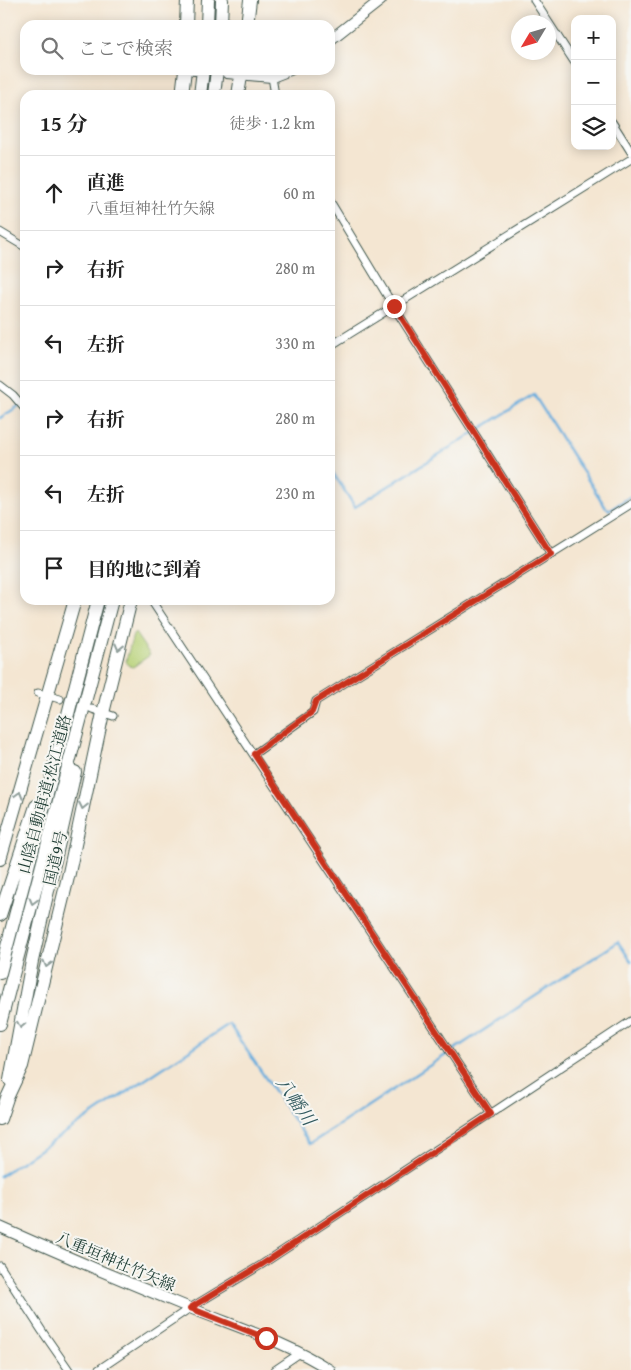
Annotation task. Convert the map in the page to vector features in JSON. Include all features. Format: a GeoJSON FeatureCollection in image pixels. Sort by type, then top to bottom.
{"type":"FeatureCollection","features":[{"type":"Feature","properties":{"kind":"highway"},"geometry":{"type":"LineString","coordinates":[[186,20],[187,0]]}},
{"type":"Feature","properties":{"kind":"highway"},"geometry":{"type":"LineString","coordinates":[[207,20],[208,0]]}},
{"type":"Feature","properties":{"kind":"highway"},"geometry":{"type":"LineString","coordinates":[[221,20],[222,0]]}},
{"type":"Feature","properties":{"kind":"highway"},"geometry":{"type":"LineString","coordinates":[[248,20],[250,0]]}},
{"type":"Feature","properties":{"kind":"highway"},"geometry":{"type":"LineString","coordinates":[[183,90],[184,75]]}},
{"type":"Feature","properties":{"kind":"highway"},"geometry":{"type":"LineString","coordinates":[[201,90],[202,75]]}},
{"type":"Feature","properties":{"kind":"highway"},"geometry":{"type":"LineString","coordinates":[[216,90],[221,75]]}},
{"type":"Feature","properties":{"kind":"highway"},"geometry":{"type":"LineString","coordinates":[[239,90],[241,75]]}},
{"type":"Feature","properties":{"kind":"highway"},"geometry":{"type":"LineString","coordinates":[[0,859],[74,605]]}},
{"type":"Feature","properties":{"kind":"highway","name":"山陰自動車道;松江道路"},"geometry":{"type":"LineString","coordinates":[[0,973],[97,605]]}},
{"type":"Feature","properties":{"kind":"highway","name":"山陰自動車道;松江道路"},"geometry":{"type":"LineString","coordinates":[[0,1024],[111,605]]}},
{"type":"Feature","properties":{"kind":"highway","name":"国道9号"},"geometry":{"type":"LineString","coordinates":[[0,1119],[7,1098],[22,1066],[69,873],[102,712],[130,605]]}},
{"type":"Feature","properties":{"kind":"highway"},"geometry":{"type":"LineString","coordinates":[[0,915],[38,800],[78,660],[93,618]]}},
{"type":"Feature","properties":{"kind":"highway"},"geometry":{"type":"LineString","coordinates":[[7,1098],[32,961],[71,791],[90,685]]}},
{"type":"Feature","properties":{"kind":"main road"},"geometry":{"type":"LineString","coordinates":[[335,36],[381,0]]}},
{"type":"Feature","properties":{"kind":"main road"},"geometry":{"type":"LineString","coordinates":[[260,75],[272,77],[277,75]]}},
{"type":"Feature","properties":{"kind":"main road","name":"八重垣神社竹矢線"},"geometry":{"type":"LineString","coordinates":[[0,1227],[300,1353],[330,1370]]}},
{"type":"Feature","properties":{"kind":"street"},"geometry":{"type":"LineString","coordinates":[[534,0],[573,60]]}},
{"type":"Feature","properties":{"kind":"street"},"geometry":{"type":"LineString","coordinates":[[272,77],[274,90]]}},
{"type":"Feature","properties":{"kind":"street"},"geometry":{"type":"LineString","coordinates":[[616,128],[631,152]]}},
{"type":"Feature","properties":{"kind":"street"},"geometry":{"type":"LineString","coordinates":[[335,343],[631,159]]}},
{"type":"Feature","properties":{"kind":"street"},"geometry":{"type":"LineString","coordinates":[[335,209],[551,554]]}},
{"type":"Feature","properties":{"kind":"street"},"geometry":{"type":"LineString","coordinates":[[0,232],[20,244]]}},
{"type":"Feature","properties":{"kind":"street"},"geometry":{"type":"LineString","coordinates":[[0,386],[20,404]]}},
{"type":"Feature","properties":{"kind":"street"},"geometry":{"type":"LineString","coordinates":[[254,754],[312,712],[316,701],[631,504]]}},
{"type":"Feature","properties":{"kind":"street"},"geometry":{"type":"LineString","coordinates":[[154,605],[491,1114]]}},
{"type":"Feature","properties":{"kind":"street"},"geometry":{"type":"LineString","coordinates":[[98,1370],[631,1021]]}},
{"type":"Feature","properties":{"kind":"street"},"geometry":{"type":"LineString","coordinates":[[0,1266],[69,1370]]}},
{"type":"Feature","properties":{"kind":"street"},"geometry":{"type":"LineString","coordinates":[[275,1370],[300,1353]]}},
{"type":"Feature","properties":{"kind":"green space"},"geometry":{"type":"Polygon","coordinates":[[[135,633],[150,655],[133,667],[129,666],[126,661],[135,633]]]}},
{"type":"Feature","properties":{"kind":"waterway"},"geometry":{"type":"LineString","coordinates":[[335,476],[355,507],[534,395],[606,508],[610,510],[631,496]]}},
{"type":"Feature","properties":{"kind":"waterway"},"geometry":{"type":"LineString","coordinates":[[0,418],[20,405]]}},
{"type":"Feature","properties":{"kind":"waterway","name":"八幡川"},"geometry":{"type":"LineString","coordinates":[[0,1176],[229,1024],[310,1144],[618,942],[631,961]]}},
{"type":"Feature","properties":{"kind":"route"},"geometry":{"type":"LineString","coordinates":[[266,1338],[190,1308],[261,1265],[491,1114],[254,754],[312,712],[316,701],[551,554],[394,306]]}}]}
